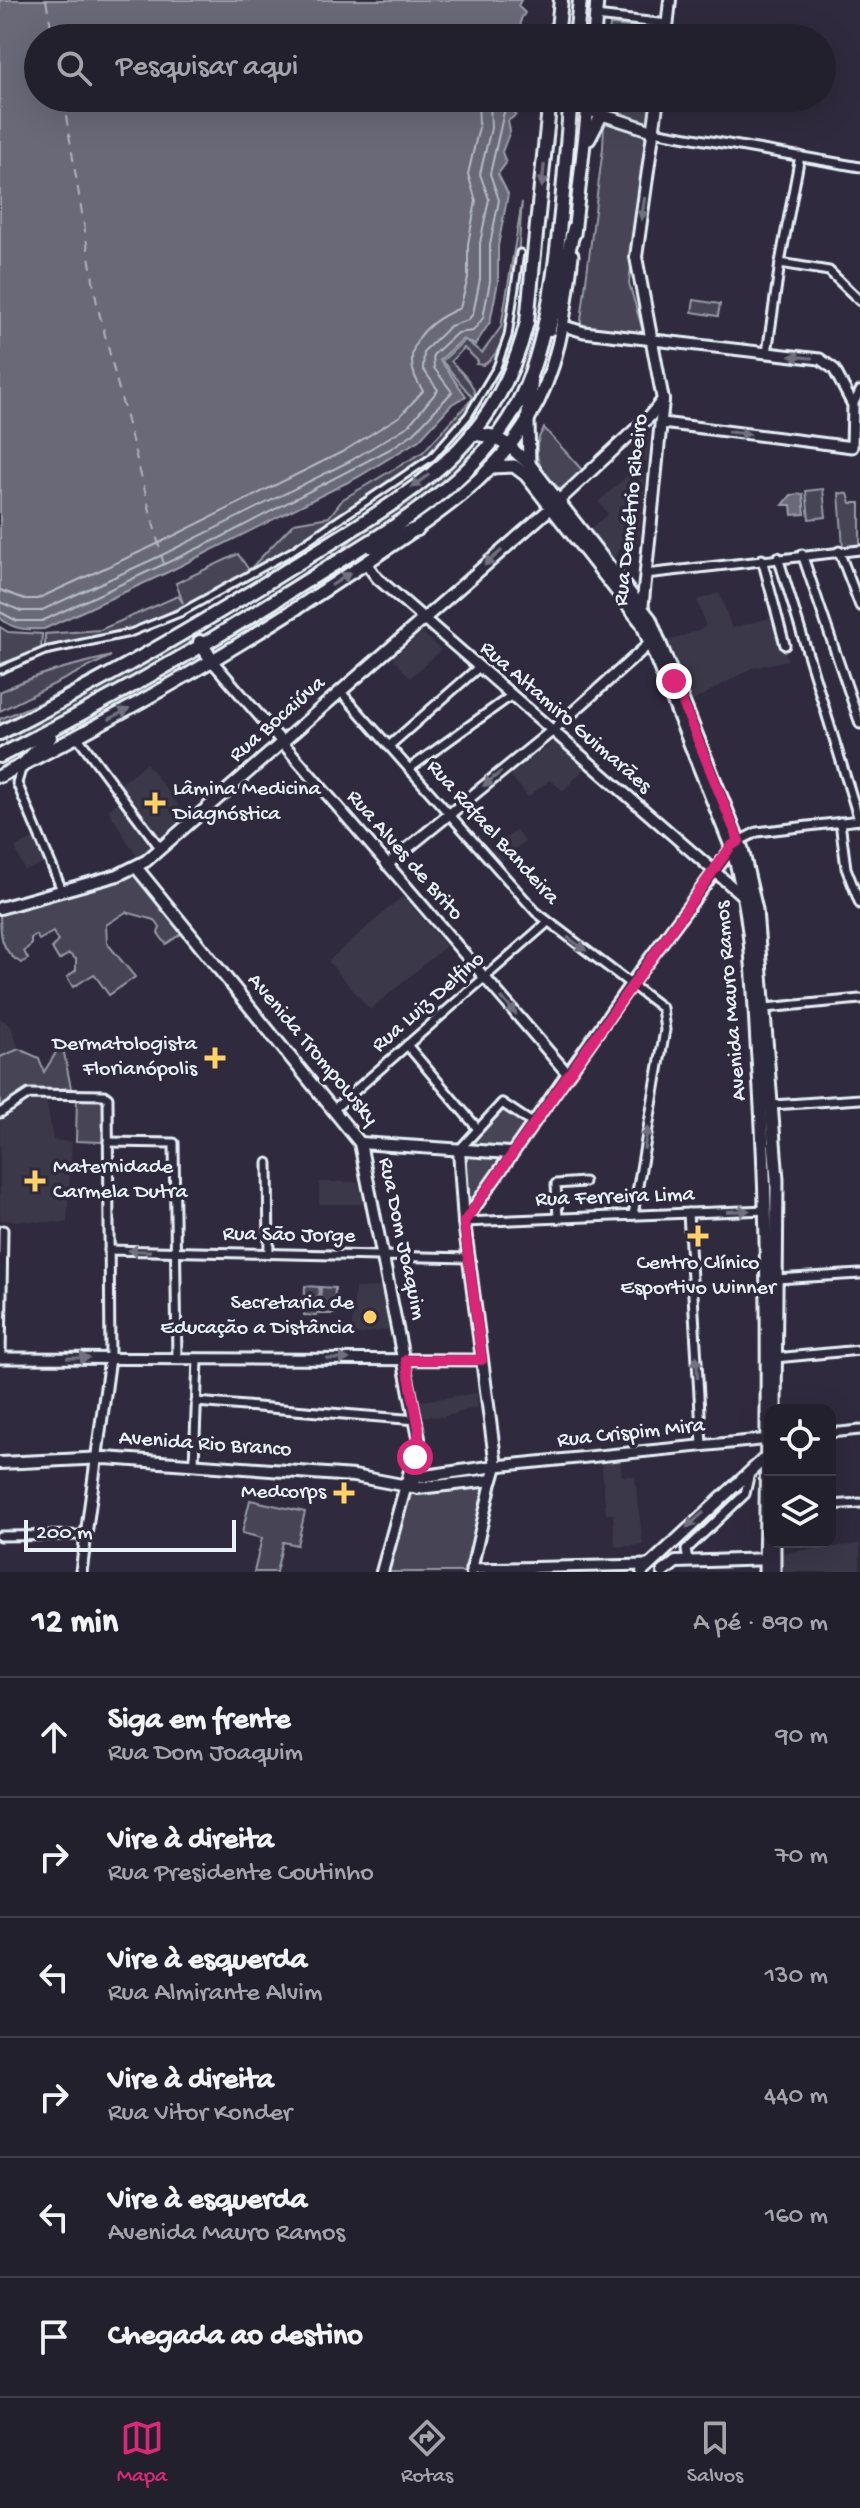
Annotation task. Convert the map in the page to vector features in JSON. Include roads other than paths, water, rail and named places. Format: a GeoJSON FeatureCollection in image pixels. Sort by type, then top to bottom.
{"type":"FeatureCollection","features":[{"type":"Feature","properties":{"kind":"highway"},"geometry":{"type":"LineString","coordinates":[[558,24],[561,0]]}},
{"type":"Feature","properties":{"kind":"highway"},"geometry":{"type":"LineString","coordinates":[[577,24],[580,0]]}},
{"type":"Feature","properties":{"kind":"highway"},"geometry":{"type":"LineString","coordinates":[[0,749],[0,736],[202,624],[340,537],[422,480],[472,433],[506,387],[519,357],[527,322],[549,112]]}},
{"type":"Feature","properties":{"kind":"highway"},"geometry":{"type":"LineString","coordinates":[[538,350],[551,284],[568,112]]}},
{"type":"Feature","properties":{"kind":"highway"},"geometry":{"type":"LineString","coordinates":[[0,756],[202,647],[350,554],[442,491],[495,437],[522,396],[557,305],[574,228]]}},
{"type":"Feature","properties":{"kind":"highway"},"geometry":{"type":"LineString","coordinates":[[536,245],[546,250],[550,260],[551,284]]}},
{"type":"Feature","properties":{"kind":"highway"},"geometry":{"type":"LineString","coordinates":[[528,419],[531,369]]}},
{"type":"Feature","properties":{"kind":"highway"},"geometry":{"type":"LineString","coordinates":[[472,433],[495,437],[510,447]]}},
{"type":"Feature","properties":{"kind":"highway"},"geometry":{"type":"LineString","coordinates":[[350,554],[417,529]]}},
{"type":"Feature","properties":{"kind":"highway"},"geometry":{"type":"LineString","coordinates":[[202,624],[202,647],[213,662]]}},
{"type":"Feature","properties":{"kind":"highway"},"geometry":{"type":"LineString","coordinates":[[22,766],[28,755],[70,720]]}},
{"type":"Feature","properties":{"kind":"main road"},"geometry":{"type":"LineString","coordinates":[[595,24],[597,0]]}},
{"type":"Feature","properties":{"kind":"main road"},"geometry":{"type":"LineString","coordinates":[[668,24],[670,0]]}},
{"type":"Feature","properties":{"kind":"main road"},"geometry":{"type":"LineString","coordinates":[[0,776],[213,662],[417,529],[465,494],[510,447],[548,382],[564,326],[587,112]]}},
{"type":"Feature","properties":{"kind":"main road"},"geometry":{"type":"LineString","coordinates":[[597,112],[601,116],[653,131]]}},
{"type":"Feature","properties":{"kind":"main road","name":"Rua Demétrio Ribeiro"},"geometry":{"type":"LineString","coordinates":[[642,623],[663,400],[636,257],[656,112]]}},
{"type":"Feature","properties":{"kind":"main road"},"geometry":{"type":"LineString","coordinates":[[584,150],[601,116]]}},
{"type":"Feature","properties":{"kind":"main road","name":"Rua Bocaiúva"},"geometry":{"type":"LineString","coordinates":[[0,908],[136,867],[161,849],[555,504],[650,416],[663,400]]}},
{"type":"Feature","properties":{"kind":"main road"},"geometry":{"type":"LineString","coordinates":[[528,419],[529,464]]}},
{"type":"Feature","properties":{"kind":"main road","name":"Avenida Mauro Ramos"},"geometry":{"type":"LineString","coordinates":[[510,447],[529,464],[642,623],[735,844],[744,897],[772,1210],[776,1279],[775,1404]]}},
{"type":"Feature","properties":{"kind":"main road","name":"Avenida Mauro Ramos"},"geometry":{"type":"LineString","coordinates":[[491,467],[514,466],[555,504],[652,623],[754,895],[773,1105],[769,1404]]}},
{"type":"Feature","properties":{"kind":"main road"},"geometry":{"type":"LineString","coordinates":[[464,1222],[567,1073],[735,844]]}},
{"type":"Feature","properties":{"kind":"main road","name":"Avenida Trompowsky"},"geometry":{"type":"LineString","coordinates":[[136,867],[360,1143],[510,1153]]}},
{"type":"Feature","properties":{"kind":"main road","name":"Rua Dom Joaquim"},"geometry":{"type":"LineString","coordinates":[[360,1143],[406,1360],[419,1438],[382,1572]]}},
{"type":"Feature","properties":{"kind":"main road"},"geometry":{"type":"LineString","coordinates":[[459,1150],[464,1222],[496,1466],[492,1480]]}},
{"type":"Feature","properties":{"kind":"main road"},"geometry":{"type":"LineString","coordinates":[[496,1152],[503,1165]]}},
{"type":"Feature","properties":{"kind":"main road","name":"Avenida Rio Branco"},"geometry":{"type":"LineString","coordinates":[[0,1463],[97,1457],[407,1483],[418,1488],[492,1480]]}},
{"type":"Feature","properties":{"kind":"main road"},"geometry":{"type":"LineString","coordinates":[[644,1568],[764,1460]]}},
{"type":"Feature","properties":{"kind":"main road","name":"Avenida Rio Branco"},"geometry":{"type":"LineString","coordinates":[[407,1483],[418,1477],[496,1466]]}},
{"type":"Feature","properties":{"kind":"main road","name":"Avenida Mauro Ramos"},"geometry":{"type":"LineString","coordinates":[[768,1476],[770,1559],[774,1572]]}},
{"type":"Feature","properties":{"kind":"main road"},"geometry":{"type":"LineString","coordinates":[[672,1541],[676,1562]]}},
{"type":"Feature","properties":{"kind":"main road","name":"Avenida Mauro Ramos"},"geometry":{"type":"LineString","coordinates":[[765,1572],[773,1548]]}},
{"type":"Feature","properties":{"kind":"main road"},"geometry":{"type":"LineString","coordinates":[[644,1568],[663,1571],[676,1562],[770,1559]]}},
{"type":"Feature","properties":{"kind":"street"},"geometry":{"type":"LineString","coordinates":[[595,16],[668,24]]}},
{"type":"Feature","properties":{"kind":"street"},"geometry":{"type":"LineString","coordinates":[[653,131],[860,167]]}},
{"type":"Feature","properties":{"kind":"street"},"geometry":{"type":"LineString","coordinates":[[767,353],[800,156]]}},
{"type":"Feature","properties":{"kind":"street"},"geometry":{"type":"LineString","coordinates":[[0,670],[45,651],[130,633],[180,613],[300,546],[432,457],[460,426],[497,367],[508,336],[520,253]]}},
{"type":"Feature","properties":{"kind":"street"},"geometry":{"type":"LineString","coordinates":[[780,263],[829,271],[860,301]]}},
{"type":"Feature","properties":{"kind":"street"},"geometry":{"type":"LineString","coordinates":[[564,326],[653,341],[828,362],[857,405]]}},
{"type":"Feature","properties":{"kind":"street"},"geometry":{"type":"LineString","coordinates":[[662,423],[856,447],[860,391]]}},
{"type":"Feature","properties":{"kind":"street"},"geometry":{"type":"LineString","coordinates":[[645,574],[802,554],[860,550]]}},
{"type":"Feature","properties":{"kind":"street"},"geometry":{"type":"LineString","coordinates":[[839,551],[860,606]]}},
{"type":"Feature","properties":{"kind":"street"},"geometry":{"type":"LineString","coordinates":[[802,554],[860,724]]}},
{"type":"Feature","properties":{"kind":"street"},"geometry":{"type":"LineString","coordinates":[[735,844],[757,832],[860,820],[778,557]]}},
{"type":"Feature","properties":{"kind":"street"},"geometry":{"type":"LineString","coordinates":[[762,559],[785,645]]}},
{"type":"Feature","properties":{"kind":"street","name":"Rua Altamiro Guimarães"},"geometry":{"type":"LineString","coordinates":[[366,563],[377,578],[744,897]]}},
{"type":"Feature","properties":{"kind":"street"},"geometry":{"type":"LineString","coordinates":[[387,865],[553,730],[649,644]]}},
{"type":"Feature","properties":{"kind":"street","name":"Rua Alves de Brito"},"geometry":{"type":"LineString","coordinates":[[213,662],[567,1073]]}},
{"type":"Feature","properties":{"kind":"street"},"geometry":{"type":"LineString","coordinates":[[389,746],[479,667]]}},
{"type":"Feature","properties":{"kind":"street","name":"Rua Rafael Bandeira"},"geometry":{"type":"LineString","coordinates":[[341,692],[548,922],[660,1005],[666,1020],[633,1215]]}},
{"type":"Feature","properties":{"kind":"street"},"geometry":{"type":"LineString","coordinates":[[409,769],[512,695]]}},
{"type":"Feature","properties":{"kind":"street"},"geometry":{"type":"LineString","coordinates":[[77,736],[161,849]]}},
{"type":"Feature","properties":{"kind":"street"},"geometry":{"type":"LineString","coordinates":[[22,766],[17,783],[62,890]]}},
{"type":"Feature","properties":{"kind":"street"},"geometry":{"type":"LineString","coordinates":[[840,822],[846,868],[860,904]]}},
{"type":"Feature","properties":{"kind":"street","name":"Rua Luiz Delfino"},"geometry":{"type":"LineString","coordinates":[[333,1110],[548,922]]}},
{"type":"Feature","properties":{"kind":"street"},"geometry":{"type":"LineString","coordinates":[[765,1008],[860,999]]}},
{"type":"Feature","properties":{"kind":"street"},"geometry":{"type":"LineString","coordinates":[[407,1045],[478,1129]]}},
{"type":"Feature","properties":{"kind":"street"},"geometry":{"type":"LineString","coordinates":[[0,1113],[33,1094],[106,1096],[110,1358],[81,1572]]}},
{"type":"Feature","properties":{"kind":"street"},"geometry":{"type":"LineString","coordinates":[[773,1105],[860,1099]]}},
{"type":"Feature","properties":{"kind":"street"},"geometry":{"type":"LineString","coordinates":[[459,1150],[502,1103],[532,1123]]}},
{"type":"Feature","properties":{"kind":"street"},"geometry":{"type":"LineString","coordinates":[[108,1142],[174,1143],[177,1359]]}},
{"type":"Feature","properties":{"kind":"street"},"geometry":{"type":"LineString","coordinates":[[268,1163],[269,1254]]}},
{"type":"Feature","properties":{"kind":"street"},"geometry":{"type":"LineString","coordinates":[[558,1218],[556,1184],[584,1182]]}},
{"type":"Feature","properties":{"kind":"street","name":"Rua Ferreira Lima"},"geometry":{"type":"LineString","coordinates":[[464,1222],[772,1210]]}},
{"type":"Feature","properties":{"kind":"street"},"geometry":{"type":"LineString","coordinates":[[688,1213],[702,1445]]}},
{"type":"Feature","properties":{"kind":"street"},"geometry":{"type":"LineString","coordinates":[[3,1230],[0,1358],[482,1360]]}},
{"type":"Feature","properties":{"kind":"street","name":"Rua São Jorge"},"geometry":{"type":"LineString","coordinates":[[109,1250],[469,1258]]}},
{"type":"Feature","properties":{"kind":"street"},"geometry":{"type":"LineString","coordinates":[[776,1279],[860,1274]]}},
{"type":"Feature","properties":{"kind":"street"},"geometry":{"type":"LineString","coordinates":[[775,1358],[860,1350]]}},
{"type":"Feature","properties":{"kind":"street"},"geometry":{"type":"LineString","coordinates":[[194,1464],[198,1359]]}},
{"type":"Feature","properties":{"kind":"street"},"geometry":{"type":"LineString","coordinates":[[196,1402],[418,1420]]}},
{"type":"Feature","properties":{"kind":"street"},"geometry":{"type":"LineString","coordinates":[[836,1432],[860,1430]]}},
{"type":"Feature","properties":{"kind":"street","name":"Rua Crispim Mira"},"geometry":{"type":"LineString","coordinates":[[496,1466],[764,1439]]}},
{"type":"Feature","properties":{"kind":"street"},"geometry":{"type":"LineString","coordinates":[[688,1561],[686,1550],[745,1494],[750,1470]]}},
{"type":"Feature","properties":{"kind":"street"},"geometry":{"type":"LineString","coordinates":[[492,1480],[471,1570],[644,1568]]}},
{"type":"Feature","properties":{"kind":"street"},"geometry":{"type":"LineString","coordinates":[[836,1505],[860,1503]]}},
{"type":"Feature","properties":{"kind":"street"},"geometry":{"type":"LineString","coordinates":[[0,1536],[86,1535]]}},
{"type":"Feature","properties":{"kind":"water"},"geometry":{"type":"Polygon","coordinates":[[[0,0],[521,0],[518,6],[525,13],[521,24],[24,24],[24,112],[515,112],[516,115],[508,121],[510,131],[502,152],[506,163],[498,174],[508,194],[498,246],[498,282],[490,322],[475,345],[463,339],[440,360],[466,396],[452,404],[419,440],[358,477],[166,573],[44,629],[20,628],[0,618],[0,0]]]}},
{"type":"Feature","properties":{"kind":"water"},"geometry":{"type":"Polygon","coordinates":[[[803,494],[805,514],[792,515],[791,505],[783,505],[791,495],[803,494]]]}},
{"type":"Feature","properties":{"kind":"place","name":"Lâmina Medicina Diagnóstica"},"geometry":{"type":"Point","coordinates":[155,803]}},
{"type":"Feature","properties":{"kind":"place","name":"Dermatologista Florianópolis"},"geometry":{"type":"Point","coordinates":[215,1058]}},
{"type":"Feature","properties":{"kind":"place","name":"Maternidade Carmela Dutra"},"geometry":{"type":"Point","coordinates":[35,1181]}},
{"type":"Feature","properties":{"kind":"place","name":"Centro Clínico Esportivo Winner"},"geometry":{"type":"Point","coordinates":[698,1236]}},
{"type":"Feature","properties":{"kind":"place","name":"Secretaria de Educação a Distância"},"geometry":{"type":"Point","coordinates":[370,1317]}},
{"type":"Feature","properties":{"kind":"place","name":"Medcorps"},"geometry":{"type":"Point","coordinates":[344,1493]}}]}
